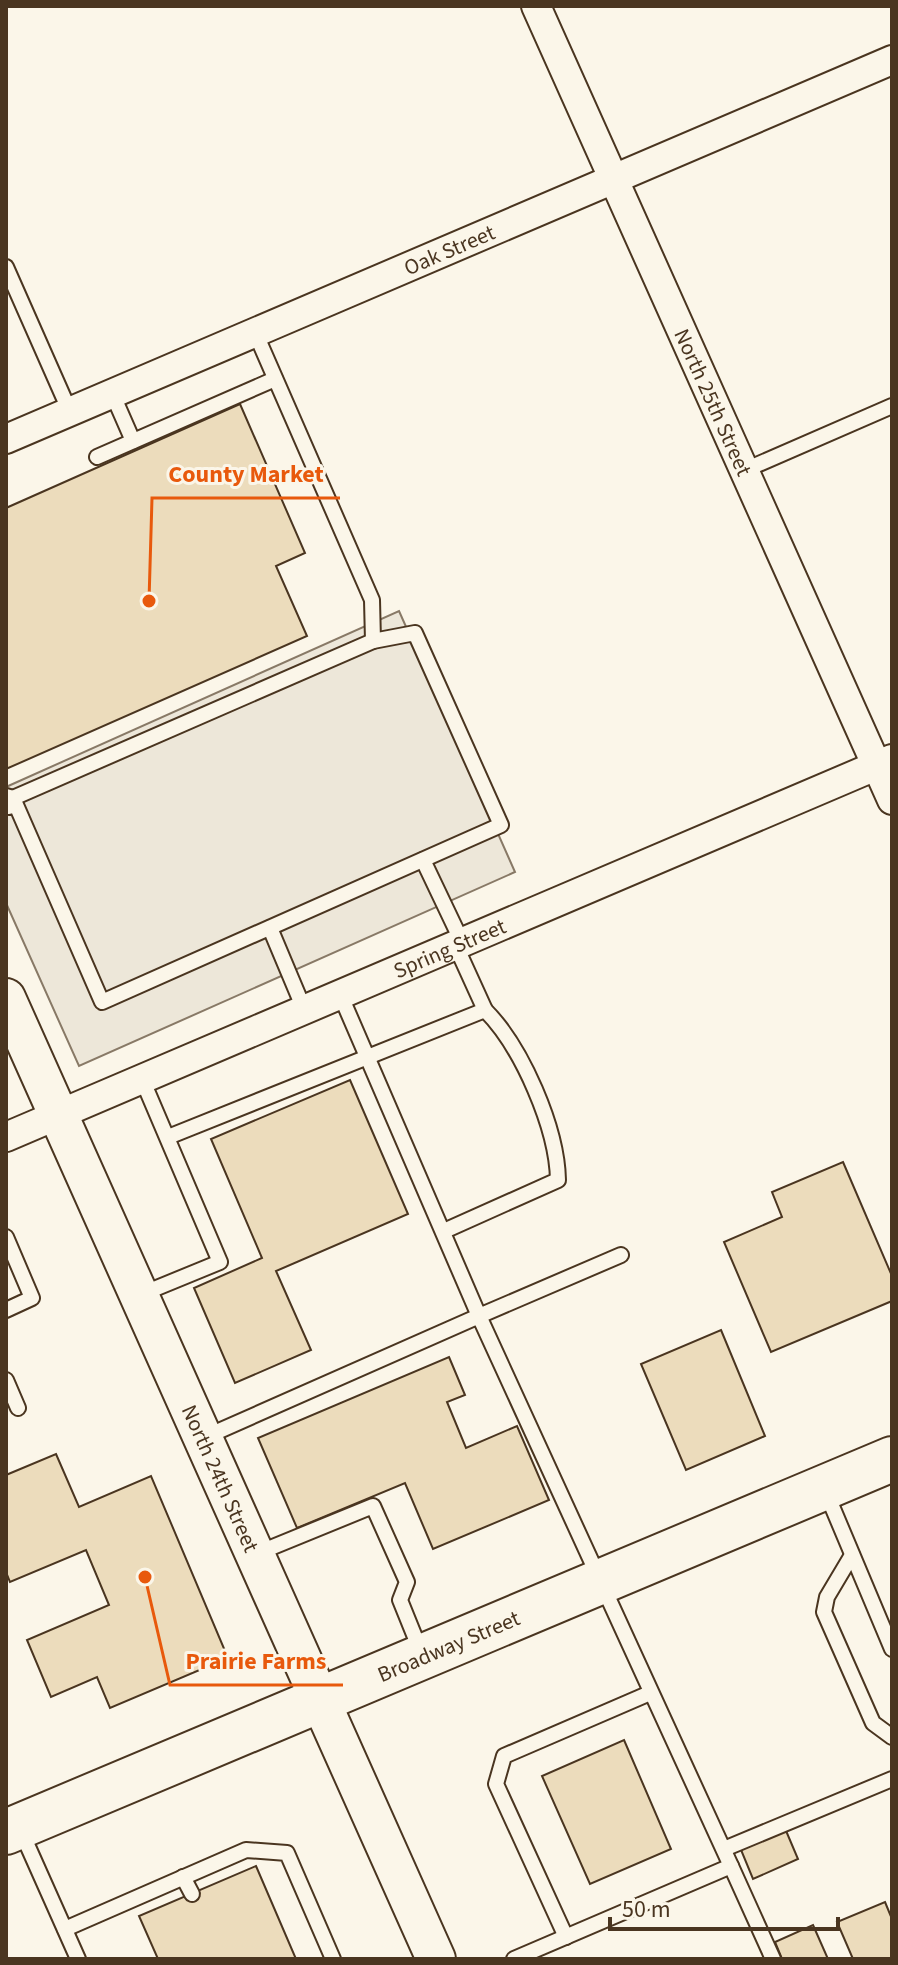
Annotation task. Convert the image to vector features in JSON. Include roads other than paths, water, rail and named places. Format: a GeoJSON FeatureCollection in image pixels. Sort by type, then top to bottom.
{"type":"FeatureCollection","features":[{"type":"Feature","properties":{"kind":"main road","name":"North 24th Street"},"geometry":{"type":"LineString","coordinates":[[6,998],[319,1700],[428,1957]]}},
{"type":"Feature","properties":{"kind":"main road","name":"Broadway Street"},"geometry":{"type":"LineString","coordinates":[[13,1830],[892,1459]]}},
{"type":"Feature","properties":{"kind":"street","name":"North 25th Street"},"geometry":{"type":"LineString","coordinates":[[536,6],[745,470],[884,762],[892,800]]}},
{"type":"Feature","properties":{"kind":"street","name":"Oak Street"},"geometry":{"type":"LineString","coordinates":[[6,439],[892,60]]}},
{"type":"Feature","properties":{"kind":"street","name":"Spring Street"},"geometry":{"type":"LineString","coordinates":[[6,1137],[884,762]]}},
{"type":"Feature","properties":{"kind":"lane"},"geometry":{"type":"LineString","coordinates":[[6,267],[70,412]]}},
{"type":"Feature","properties":{"kind":"lane"},"geometry":{"type":"LineString","coordinates":[[255,332],[372,600],[373,641]]}},
{"type":"Feature","properties":{"kind":"lane"},"geometry":{"type":"LineString","coordinates":[[97,457],[275,379]]}},
{"type":"Feature","properties":{"kind":"lane"},"geometry":{"type":"LineString","coordinates":[[112,393],[133,441]]}},
{"type":"Feature","properties":{"kind":"lane"},"geometry":{"type":"LineString","coordinates":[[745,470],[892,406]]}},
{"type":"Feature","properties":{"kind":"lane"},"geometry":{"type":"LineString","coordinates":[[415,633],[501,825],[102,1002],[8,801],[373,641],[415,633]]}},
{"type":"Feature","properties":{"kind":"lane"},"geometry":{"type":"LineString","coordinates":[[423,860],[485,1010],[506,1031],[557,1151],[558,1180],[444,1231]]}},
{"type":"Feature","properties":{"kind":"lane"},"geometry":{"type":"LineString","coordinates":[[270,928],[304,1009]]}},
{"type":"Feature","properties":{"kind":"lane"},"geometry":{"type":"LineString","coordinates":[[340,994],[479,1316],[773,1959]]}},
{"type":"Feature","properties":{"kind":"lane"},"geometry":{"type":"LineString","coordinates":[[168,1137],[366,1055],[404,1045],[485,1010]]}},
{"type":"Feature","properties":{"kind":"lane"},"geometry":{"type":"LineString","coordinates":[[139,1296],[220,1262],[142,1079]]}},
{"type":"Feature","properties":{"kind":"lane"},"geometry":{"type":"LineString","coordinates":[[6,1237],[32,1298],[6,1310]]}},
{"type":"Feature","properties":{"kind":"lane"},"geometry":{"type":"LineString","coordinates":[[203,1439],[621,1255]]}},
{"type":"Feature","properties":{"kind":"lane"},"geometry":{"type":"LineString","coordinates":[[6,1380],[18,1408]]}},
{"type":"Feature","properties":{"kind":"lane"},"geometry":{"type":"LineString","coordinates":[[824,1488],[892,1649]]}},
{"type":"Feature","properties":{"kind":"lane"},"geometry":{"type":"LineString","coordinates":[[254,1554],[373,1506],[407,1582],[400,1600],[423,1656]]}},
{"type":"Feature","properties":{"kind":"lane"},"geometry":{"type":"LineString","coordinates":[[852,1555],[827,1597],[824,1612],[873,1723],[892,1737]]}},
{"type":"Feature","properties":{"kind":"lane"},"geometry":{"type":"LineString","coordinates":[[566,1937],[496,1784],[504,1756],[650,1693]]}},
{"type":"Feature","properties":{"kind":"lane"},"geometry":{"type":"LineString","coordinates":[[724,1849],[892,1779]]}},
{"type":"Feature","properties":{"kind":"lane"},"geometry":{"type":"LineString","coordinates":[[13,1830],[78,1959]]}},
{"type":"Feature","properties":{"kind":"lane"},"geometry":{"type":"LineString","coordinates":[[65,1929],[246,1850],[287,1853],[333,1959]]}},
{"type":"Feature","properties":{"kind":"lane"},"geometry":{"type":"LineString","coordinates":[[514,1959],[731,1866]]}},
{"type":"Feature","properties":{"kind":"lane"},"geometry":{"type":"LineString","coordinates":[[183,1877],[192,1894]]}},
{"type":"Feature","properties":{"kind":"place","name":"County Market"},"geometry":{"type":"Point","coordinates":[149,601]}},
{"type":"Feature","properties":{"kind":"place","name":"Prairie Farms"},"geometry":{"type":"Point","coordinates":[145,1577]}}]}
